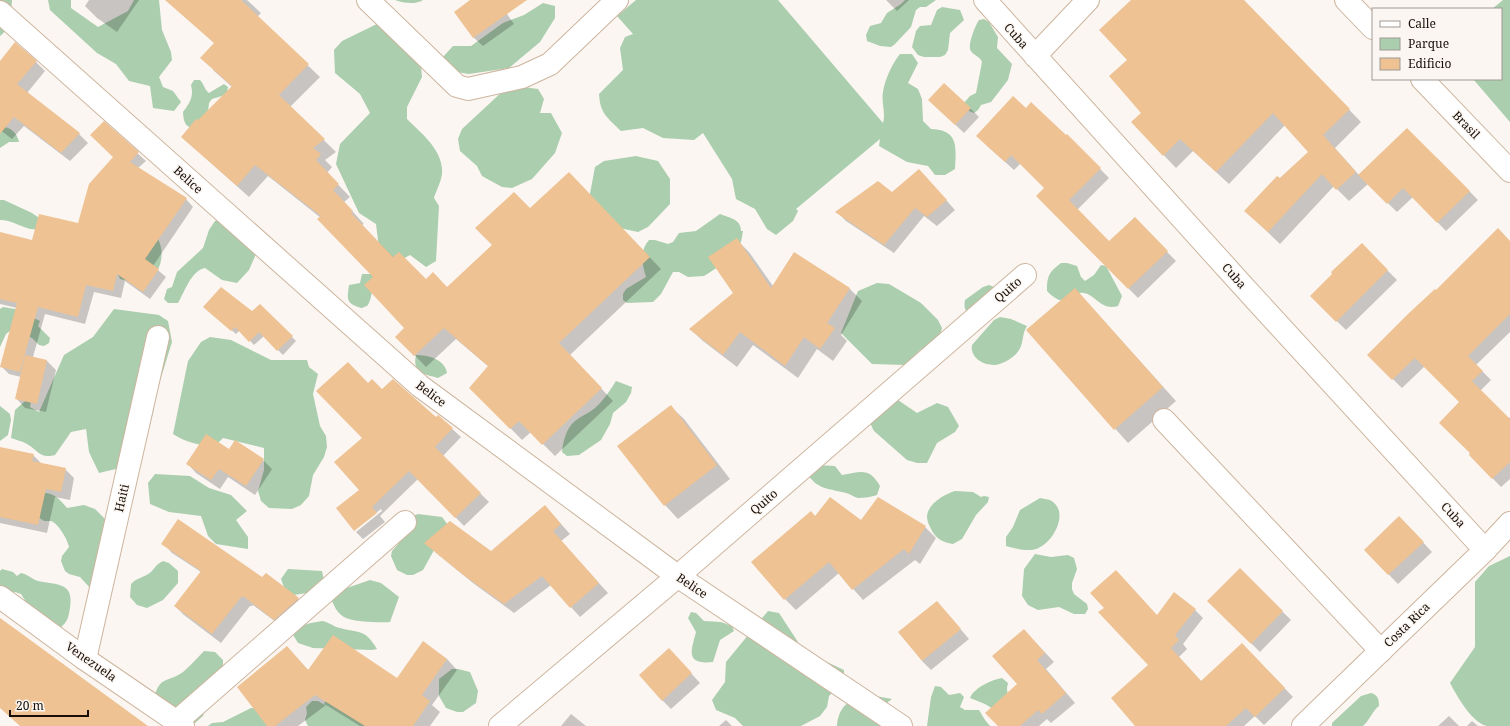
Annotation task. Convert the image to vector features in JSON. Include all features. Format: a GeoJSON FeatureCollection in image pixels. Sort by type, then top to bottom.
{"type":"FeatureCollection","features":[{"type":"Feature","properties":{"kind":"street"},"geometry":{"type":"LineString","coordinates":[[368,0],[457,86],[468,89],[522,77],[550,64],[617,0]]}},
{"type":"Feature","properties":{"kind":"street","name":"Cuba"},"geometry":{"type":"LineString","coordinates":[[984,0],[1485,550]]}},
{"type":"Feature","properties":{"kind":"street"},"geometry":{"type":"LineString","coordinates":[[1035,56],[1088,0]]}},
{"type":"Feature","properties":{"kind":"street"},"geometry":{"type":"LineString","coordinates":[[1346,0],[1372,27]]}},
{"type":"Feature","properties":{"kind":"street","name":"Belice"},"geometry":{"type":"LineString","coordinates":[[0,12],[420,386],[678,576],[902,726]]}},
{"type":"Feature","properties":{"kind":"street","name":"Brasil"},"geometry":{"type":"LineString","coordinates":[[1423,80],[1510,171]]}},
{"type":"Feature","properties":{"kind":"street","name":"Quito"},"geometry":{"type":"LineString","coordinates":[[500,726],[678,576],[1025,275]]}},
{"type":"Feature","properties":{"kind":"street","name":"Haiti"},"geometry":{"type":"LineString","coordinates":[[86,659],[158,337]]}},
{"type":"Feature","properties":{"kind":"street"},"geometry":{"type":"LineString","coordinates":[[1164,420],[1381,651]]}},
{"type":"Feature","properties":{"kind":"street"},"geometry":{"type":"LineString","coordinates":[[180,724],[405,522]]}},
{"type":"Feature","properties":{"kind":"street","name":"Costa Rica"},"geometry":{"type":"LineString","coordinates":[[1304,726],[1485,550],[1510,523]]}},
{"type":"Feature","properties":{"kind":"street","name":"Venezuela"},"geometry":{"type":"LineString","coordinates":[[0,597],[180,724]]}},
{"type":"Feature","properties":{"kind":"green space"},"geometry":{"type":"Polygon","coordinates":[[[0,0],[12,0],[10,27],[0,36],[0,0]]]}},
{"type":"Feature","properties":{"kind":"green space"},"geometry":{"type":"Polygon","coordinates":[[[48,0],[71,0],[71,8],[98,27],[128,11],[134,0],[159,0],[162,30],[171,52],[172,60],[159,77],[163,87],[173,91],[181,102],[174,111],[153,108],[150,86],[129,81],[116,64],[97,53],[50,10],[48,0]]]}},
{"type":"Feature","properties":{"kind":"green space"},"geometry":{"type":"Polygon","coordinates":[[[395,0],[423,0],[417,3],[409,3],[395,0]]]}},
{"type":"Feature","properties":{"kind":"green space"},"geometry":{"type":"Polygon","coordinates":[[[636,0],[778,0],[883,123],[883,92],[889,72],[900,54],[912,54],[918,63],[908,83],[918,89],[922,99],[923,121],[931,129],[940,130],[947,133],[954,141],[956,154],[955,169],[945,175],[935,175],[928,166],[907,162],[879,146],[880,139],[796,209],[798,211],[793,221],[776,235],[767,229],[755,209],[736,199],[732,179],[703,133],[694,140],[663,138],[643,128],[621,131],[603,111],[599,94],[623,70],[620,48],[625,37],[633,34],[617,16],[636,0]]]}},
{"type":"Feature","properties":{"kind":"green space"},"geometry":{"type":"Polygon","coordinates":[[[905,0],[936,0],[926,7],[920,7],[916,10],[911,27],[891,47],[880,46],[867,41],[866,35],[870,26],[881,23],[887,13],[905,0]]]}},
{"type":"Feature","properties":{"kind":"green space"},"geometry":{"type":"Polygon","coordinates":[[[1503,0],[1510,0],[1510,122],[1474,80],[1502,80],[1502,8],[1493,8],[1503,0]]]}},
{"type":"Feature","properties":{"kind":"green space"},"geometry":{"type":"Polygon","coordinates":[[[543,3],[555,6],[555,18],[540,42],[509,68],[469,74],[444,70],[441,59],[453,46],[471,46],[503,23],[524,15],[543,3]]]}},
{"type":"Feature","properties":{"kind":"green space"},"geometry":{"type":"Polygon","coordinates":[[[942,7],[960,10],[964,20],[950,33],[948,50],[945,55],[940,57],[924,57],[918,55],[912,47],[916,31],[920,26],[931,25],[937,10],[942,7]]]}},
{"type":"Feature","properties":{"kind":"green space"},"geometry":{"type":"Polygon","coordinates":[[[984,19],[989,22],[998,37],[997,48],[1012,64],[1008,80],[991,102],[981,105],[974,113],[964,109],[963,104],[970,96],[976,93],[982,62],[980,58],[971,51],[970,45],[977,23],[979,20],[984,19]]]}},
{"type":"Feature","properties":{"kind":"green space"},"geometry":{"type":"Polygon","coordinates":[[[383,21],[419,45],[422,77],[407,107],[407,119],[436,150],[442,166],[442,174],[434,198],[439,206],[436,261],[426,267],[410,255],[401,260],[380,256],[376,224],[359,213],[336,164],[340,144],[370,113],[360,94],[335,73],[334,50],[342,41],[383,21]]]}},
{"type":"Feature","properties":{"kind":"green space"},"geometry":{"type":"Polygon","coordinates":[[[194,80],[200,80],[209,93],[224,84],[228,87],[227,93],[212,99],[209,103],[207,120],[199,131],[186,125],[183,117],[183,112],[191,99],[191,85],[194,80]]]}},
{"type":"Feature","properties":{"kind":"green space"},"geometry":{"type":"Polygon","coordinates":[[[516,86],[538,89],[544,99],[540,113],[551,113],[562,133],[555,153],[532,179],[512,188],[502,187],[482,176],[477,166],[460,151],[458,139],[462,129],[504,90],[516,86]]]}},
{"type":"Feature","properties":{"kind":"green space"},"geometry":{"type":"Polygon","coordinates":[[[2,127],[13,131],[19,142],[9,142],[0,148],[0,128],[2,127]]]}},
{"type":"Feature","properties":{"kind":"green space"},"geometry":{"type":"Polygon","coordinates":[[[636,156],[658,161],[670,179],[670,204],[648,227],[638,232],[606,225],[589,199],[595,167],[604,161],[636,156]]]}},
{"type":"Feature","properties":{"kind":"green space"},"geometry":{"type":"Polygon","coordinates":[[[0,200],[4,200],[32,213],[39,218],[37,229],[28,228],[10,221],[0,220],[0,200]]]}},
{"type":"Feature","properties":{"kind":"green space"},"geometry":{"type":"Polygon","coordinates":[[[720,214],[737,221],[741,227],[741,231],[743,231],[741,242],[736,251],[718,267],[704,276],[688,277],[679,272],[673,272],[661,294],[653,302],[627,303],[623,300],[623,294],[626,289],[646,277],[642,258],[644,249],[649,240],[655,240],[668,244],[673,242],[679,233],[696,231],[720,214]]]}},
{"type":"Feature","properties":{"kind":"green space"},"geometry":{"type":"Polygon","coordinates":[[[220,219],[256,254],[249,270],[237,283],[222,280],[205,268],[200,270],[192,277],[178,303],[168,303],[164,299],[167,289],[172,287],[177,272],[203,248],[209,230],[215,221],[220,219]]]}},
{"type":"Feature","properties":{"kind":"green space"},"geometry":{"type":"Polygon","coordinates":[[[158,239],[162,254],[160,264],[155,274],[148,279],[131,281],[120,279],[118,274],[158,239]]]}},
{"type":"Feature","properties":{"kind":"green space"},"geometry":{"type":"Polygon","coordinates":[[[1061,263],[1077,266],[1081,277],[1085,281],[1094,275],[1101,265],[1106,266],[1122,296],[1118,306],[1112,307],[1103,305],[1088,294],[1084,293],[1079,293],[1064,300],[1059,300],[1054,297],[1047,291],[1048,278],[1051,272],[1061,263]]]}},
{"type":"Feature","properties":{"kind":"green space"},"geometry":{"type":"Polygon","coordinates":[[[362,274],[373,274],[373,281],[369,303],[367,306],[361,308],[350,302],[348,294],[349,285],[360,283],[362,274]]]}},
{"type":"Feature","properties":{"kind":"green space"},"geometry":{"type":"Polygon","coordinates":[[[877,283],[889,284],[921,303],[938,320],[942,328],[939,339],[920,350],[905,365],[872,364],[841,333],[858,291],[877,283]]]}},
{"type":"Feature","properties":{"kind":"green space"},"geometry":{"type":"Polygon","coordinates":[[[989,285],[999,290],[974,319],[966,311],[965,300],[983,287],[989,285]]]}},
{"type":"Feature","properties":{"kind":"green space"},"geometry":{"type":"Polygon","coordinates":[[[3,307],[15,309],[40,321],[38,326],[50,338],[49,343],[44,346],[39,345],[32,338],[11,330],[6,334],[0,347],[0,309],[3,307]]]}},
{"type":"Feature","properties":{"kind":"green space"},"geometry":{"type":"Polygon","coordinates":[[[114,309],[159,315],[168,321],[172,342],[159,384],[151,392],[154,409],[144,448],[120,468],[99,473],[89,452],[86,429],[71,432],[55,455],[50,456],[42,455],[31,446],[11,438],[15,410],[32,395],[30,407],[39,412],[64,355],[93,337],[114,309]]]}},
{"type":"Feature","properties":{"kind":"green space"},"geometry":{"type":"Polygon","coordinates":[[[1000,317],[1011,319],[1027,326],[1024,332],[1021,347],[1016,354],[1000,364],[985,364],[975,357],[972,345],[994,320],[1000,317]]]}},
{"type":"Feature","properties":{"kind":"green space"},"geometry":{"type":"Polygon","coordinates":[[[210,337],[231,340],[271,360],[307,360],[309,367],[318,374],[313,394],[320,426],[326,436],[327,447],[324,457],[313,475],[309,496],[301,505],[292,509],[269,508],[261,501],[258,491],[264,470],[264,448],[223,438],[217,443],[211,445],[199,445],[173,434],[188,361],[201,342],[210,337]]]}},
{"type":"Feature","properties":{"kind":"green space"},"geometry":{"type":"Polygon","coordinates":[[[416,355],[430,357],[439,361],[446,368],[447,373],[438,378],[420,372],[416,366],[416,355]]]}},
{"type":"Feature","properties":{"kind":"green space"},"geometry":{"type":"Polygon","coordinates":[[[616,381],[632,387],[631,393],[626,402],[613,413],[610,424],[601,440],[579,455],[567,456],[562,452],[564,440],[569,427],[575,421],[593,410],[607,395],[616,381]]]}},
{"type":"Feature","properties":{"kind":"green space"},"geometry":{"type":"Polygon","coordinates":[[[888,397],[898,400],[917,413],[937,403],[948,407],[959,426],[955,432],[937,443],[927,463],[917,463],[907,460],[874,431],[869,421],[888,397]]]}},
{"type":"Feature","properties":{"kind":"green space"},"geometry":{"type":"Polygon","coordinates":[[[0,406],[10,414],[11,420],[8,435],[0,441],[0,406]]]}},
{"type":"Feature","properties":{"kind":"green space"},"geometry":{"type":"Polygon","coordinates":[[[818,465],[835,466],[842,475],[859,472],[868,473],[880,486],[877,495],[858,498],[848,493],[831,490],[817,484],[809,476],[818,465]]]}},
{"type":"Feature","properties":{"kind":"green space"},"geometry":{"type":"Polygon","coordinates":[[[155,474],[190,476],[209,488],[231,495],[247,511],[236,520],[248,537],[248,549],[216,544],[208,536],[201,516],[169,512],[150,504],[148,483],[155,474]]]}},
{"type":"Feature","properties":{"kind":"green space"},"geometry":{"type":"Polygon","coordinates":[[[955,491],[973,492],[981,497],[989,497],[988,502],[976,515],[962,539],[953,544],[937,538],[927,520],[927,517],[930,508],[937,500],[946,494],[955,491]]]}},
{"type":"Feature","properties":{"kind":"green space"},"geometry":{"type":"Polygon","coordinates":[[[44,493],[51,494],[60,500],[67,508],[84,505],[95,509],[117,531],[91,589],[80,577],[69,574],[65,571],[61,561],[62,556],[69,547],[60,528],[54,522],[44,521],[35,515],[44,493]]]}},
{"type":"Feature","properties":{"kind":"green space"},"geometry":{"type":"Polygon","coordinates":[[[1040,498],[1050,500],[1056,505],[1059,512],[1057,527],[1053,534],[1042,546],[1033,550],[1006,546],[1006,537],[1013,527],[1020,510],[1040,498]]]}},
{"type":"Feature","properties":{"kind":"green space"},"geometry":{"type":"Polygon","coordinates":[[[418,514],[442,517],[448,525],[423,570],[413,575],[407,575],[397,570],[391,556],[392,551],[399,543],[409,521],[413,516],[418,514]]]}},
{"type":"Feature","properties":{"kind":"green space"},"geometry":{"type":"Polygon","coordinates":[[[1035,554],[1051,557],[1068,555],[1074,558],[1077,569],[1072,583],[1072,589],[1074,594],[1087,604],[1088,609],[1085,614],[1074,614],[1059,607],[1038,610],[1028,605],[1022,596],[1024,569],[1035,554]]]}},
{"type":"Feature","properties":{"kind":"green space"},"geometry":{"type":"Polygon","coordinates":[[[1510,556],[1510,726],[1487,726],[1481,724],[1471,715],[1461,702],[1450,683],[1475,647],[1475,582],[1489,566],[1510,556]]]}},
{"type":"Feature","properties":{"kind":"green space"},"geometry":{"type":"Polygon","coordinates":[[[163,561],[169,563],[178,571],[178,583],[163,600],[147,608],[137,605],[130,597],[131,584],[135,580],[151,572],[163,561]]]}},
{"type":"Feature","properties":{"kind":"green space"},"geometry":{"type":"Polygon","coordinates":[[[2,569],[13,572],[17,576],[21,573],[35,580],[61,585],[66,588],[71,599],[69,615],[64,624],[59,629],[30,608],[21,594],[15,592],[10,593],[0,589],[0,571],[2,569]]]}},
{"type":"Feature","properties":{"kind":"green space"},"geometry":{"type":"Polygon","coordinates":[[[288,569],[322,571],[326,590],[294,595],[285,590],[281,579],[288,569]]]}},
{"type":"Feature","properties":{"kind":"green space"},"geometry":{"type":"Polygon","coordinates":[[[370,580],[381,583],[399,597],[390,622],[368,622],[346,618],[337,611],[333,604],[332,601],[338,591],[370,580]]]}},
{"type":"Feature","properties":{"kind":"green space"},"geometry":{"type":"Polygon","coordinates":[[[768,611],[779,613],[798,642],[795,643],[812,655],[844,670],[844,681],[829,696],[827,707],[820,716],[801,726],[743,726],[735,718],[716,710],[712,700],[725,682],[726,662],[768,611]]]}},
{"type":"Feature","properties":{"kind":"green space"},"geometry":{"type":"Polygon","coordinates":[[[691,612],[696,613],[704,621],[721,622],[732,626],[734,631],[720,640],[713,662],[698,661],[694,659],[692,655],[696,632],[688,618],[691,612]]]}},
{"type":"Feature","properties":{"kind":"green space"},"geometry":{"type":"Polygon","coordinates":[[[322,621],[362,633],[373,642],[377,649],[313,648],[298,643],[292,633],[295,630],[306,624],[322,621]]]}},
{"type":"Feature","properties":{"kind":"green space"},"geometry":{"type":"Polygon","coordinates":[[[204,651],[215,652],[223,660],[223,688],[209,700],[203,716],[195,723],[184,722],[154,698],[159,686],[165,680],[183,672],[204,651]]]}},
{"type":"Feature","properties":{"kind":"green space"},"geometry":{"type":"Polygon","coordinates":[[[452,669],[470,672],[478,691],[476,703],[463,712],[457,712],[446,708],[439,696],[439,679],[452,669]]]}},
{"type":"Feature","properties":{"kind":"green space"},"geometry":{"type":"Polygon","coordinates":[[[1002,678],[1008,683],[1008,702],[998,712],[985,704],[970,698],[975,691],[983,685],[1002,678]]]}},
{"type":"Feature","properties":{"kind":"green space"},"geometry":{"type":"Polygon","coordinates":[[[935,686],[941,687],[949,695],[960,693],[964,697],[960,707],[965,710],[979,710],[990,726],[927,726],[931,697],[935,686]]]}},
{"type":"Feature","properties":{"kind":"green space"},"geometry":{"type":"Polygon","coordinates":[[[1371,693],[1378,698],[1379,706],[1363,726],[1332,726],[1332,723],[1361,696],[1371,693]]]}},
{"type":"Feature","properties":{"kind":"green space"},"geometry":{"type":"Polygon","coordinates":[[[870,695],[892,699],[888,702],[886,707],[907,726],[837,726],[840,713],[851,700],[870,695]]]}},
{"type":"Feature","properties":{"kind":"green space"},"geometry":{"type":"Polygon","coordinates":[[[312,701],[318,701],[325,705],[324,702],[330,702],[368,726],[308,726],[305,720],[307,713],[306,707],[312,701]]]}},
{"type":"Feature","properties":{"kind":"green space"},"geometry":{"type":"Polygon","coordinates":[[[251,708],[257,708],[274,726],[208,726],[212,723],[223,722],[251,708]]]}},
{"type":"Feature","properties":{"kind":"building"},"geometry":{"type":"Polygon","coordinates":[[[165,0],[241,0],[309,64],[279,95],[325,139],[313,148],[321,154],[316,160],[339,184],[333,190],[353,211],[351,213],[393,257],[399,252],[426,279],[433,272],[447,287],[492,245],[475,228],[514,192],[530,208],[569,172],[650,257],[559,343],[602,388],[542,445],[519,421],[510,429],[469,388],[488,366],[444,328],[414,356],[395,337],[404,328],[364,285],[373,277],[317,219],[321,216],[255,165],[237,186],[181,137],[196,119],[198,120],[232,86],[200,58],[214,43],[165,0]]]}},
{"type":"Feature","properties":{"kind":"building"},"geometry":{"type":"Polygon","coordinates":[[[470,0],[527,0],[473,38],[454,12],[470,0]]]}},
{"type":"Feature","properties":{"kind":"building"},"geometry":{"type":"Polygon","coordinates":[[[1131,0],[1244,0],[1350,109],[1323,135],[1356,172],[1336,190],[1322,174],[1268,232],[1244,211],[1277,176],[1280,178],[1308,152],[1273,113],[1216,172],[1180,139],[1163,156],[1131,122],[1141,113],[1109,76],[1127,60],[1099,30],[1131,0]]]}},
{"type":"Feature","properties":{"kind":"building"},"geometry":{"type":"Polygon","coordinates":[[[15,42],[37,61],[17,84],[80,133],[61,153],[14,117],[0,134],[0,61],[15,42]]]}},
{"type":"Feature","properties":{"kind":"building"},"geometry":{"type":"Polygon","coordinates":[[[944,83],[971,108],[955,125],[928,100],[944,83]]]}},
{"type":"Feature","properties":{"kind":"building"},"geometry":{"type":"Polygon","coordinates":[[[1013,96],[1026,108],[1031,102],[1066,135],[1067,134],[1101,168],[1069,200],[1109,241],[1135,217],[1168,251],[1128,289],[1036,196],[1044,188],[1011,155],[1005,162],[976,136],[1013,96]]]}},
{"type":"Feature","properties":{"kind":"building"},"geometry":{"type":"Polygon","coordinates":[[[104,121],[139,152],[130,162],[187,198],[145,259],[159,269],[143,292],[117,274],[113,291],[86,285],[78,317],[38,307],[20,372],[0,367],[17,303],[0,299],[0,232],[32,240],[39,214],[78,223],[89,184],[113,157],[90,135],[104,121]]]}},
{"type":"Feature","properties":{"kind":"building"},"geometry":{"type":"Polygon","coordinates":[[[1407,128],[1470,191],[1437,223],[1403,188],[1387,204],[1358,175],[1407,128]]]}},
{"type":"Feature","properties":{"kind":"building"},"geometry":{"type":"Polygon","coordinates":[[[919,169],[947,200],[927,217],[915,208],[884,245],[835,212],[878,181],[892,192],[919,169]]]}},
{"type":"Feature","properties":{"kind":"building"},"geometry":{"type":"Polygon","coordinates":[[[1498,228],[1510,241],[1510,314],[1468,356],[1483,371],[1472,381],[1510,419],[1510,462],[1492,479],[1469,455],[1470,453],[1439,423],[1459,402],[1415,358],[1392,380],[1367,355],[1408,314],[1435,289],[1436,290],[1498,228]]]}},
{"type":"Feature","properties":{"kind":"building"},"geometry":{"type":"Polygon","coordinates":[[[737,238],[771,288],[794,252],[850,288],[827,323],[835,328],[820,349],[804,337],[785,366],[740,332],[723,355],[689,329],[733,293],[708,257],[737,238]]]}},
{"type":"Feature","properties":{"kind":"building"},"geometry":{"type":"Polygon","coordinates":[[[1362,243],[1388,270],[1336,322],[1310,296],[1332,274],[1331,272],[1362,243]]]}},
{"type":"Feature","properties":{"kind":"building"},"geometry":{"type":"Polygon","coordinates":[[[221,287],[252,311],[260,304],[293,336],[277,351],[259,332],[249,342],[235,327],[231,331],[203,307],[221,287]]]}},
{"type":"Feature","properties":{"kind":"building"},"geometry":{"type":"Polygon","coordinates":[[[1075,288],[1163,387],[1114,430],[1026,330],[1075,288]]]}},
{"type":"Feature","properties":{"kind":"building"},"geometry":{"type":"Polygon","coordinates":[[[25,355],[47,360],[37,404],[15,399],[25,355]]]}},
{"type":"Feature","properties":{"kind":"building"},"geometry":{"type":"Polygon","coordinates":[[[348,362],[368,383],[372,379],[382,389],[393,379],[436,417],[438,415],[453,428],[435,447],[481,493],[455,518],[409,471],[372,507],[377,513],[354,531],[336,508],[359,490],[334,462],[362,438],[316,391],[348,362]]]}},
{"type":"Feature","properties":{"kind":"building"},"geometry":{"type":"Polygon","coordinates":[[[671,405],[717,465],[664,506],[617,446],[671,405]]]}},
{"type":"Feature","properties":{"kind":"building"},"geometry":{"type":"Polygon","coordinates":[[[206,434],[229,449],[235,440],[264,459],[246,486],[219,469],[211,480],[186,464],[206,434]]]}},
{"type":"Feature","properties":{"kind":"building"},"geometry":{"type":"Polygon","coordinates":[[[0,447],[34,454],[32,461],[66,468],[61,492],[46,489],[38,525],[0,517],[0,447]]]}},
{"type":"Feature","properties":{"kind":"building"},"geometry":{"type":"Polygon","coordinates":[[[830,497],[861,520],[878,497],[926,526],[909,554],[904,549],[852,590],[829,562],[784,600],[751,562],[811,511],[815,516],[830,497]]]}},
{"type":"Feature","properties":{"kind":"building"},"geometry":{"type":"Polygon","coordinates":[[[545,505],[561,524],[553,531],[599,583],[570,608],[542,576],[504,604],[462,574],[424,543],[450,521],[491,551],[545,505]]]}},
{"type":"Feature","properties":{"kind":"building"},"geometry":{"type":"Polygon","coordinates":[[[1399,516],[1424,542],[1388,575],[1364,550],[1399,516]]]}},
{"type":"Feature","properties":{"kind":"building"},"geometry":{"type":"Polygon","coordinates":[[[178,519],[262,577],[266,573],[299,598],[274,620],[243,596],[212,634],[174,606],[201,571],[161,544],[178,519]]]}},
{"type":"Feature","properties":{"kind":"building"},"geometry":{"type":"Polygon","coordinates":[[[1240,568],[1283,611],[1251,644],[1207,601],[1240,568]]]}},
{"type":"Feature","properties":{"kind":"building"},"geometry":{"type":"Polygon","coordinates":[[[1116,570],[1157,615],[1174,592],[1196,609],[1175,635],[1179,640],[1171,648],[1201,681],[1242,643],[1285,688],[1255,717],[1246,708],[1226,726],[1135,726],[1111,698],[1148,665],[1098,612],[1104,608],[1090,593],[1116,570]]]}},
{"type":"Feature","properties":{"kind":"building"},"geometry":{"type":"Polygon","coordinates":[[[937,601],[961,629],[922,661],[898,632],[937,601]]]}},
{"type":"Feature","properties":{"kind":"building"},"geometry":{"type":"Polygon","coordinates":[[[0,618],[148,726],[20,726],[0,708],[0,618]]]}},
{"type":"Feature","properties":{"kind":"building"},"geometry":{"type":"Polygon","coordinates":[[[1024,629],[1045,653],[1037,660],[1066,693],[1042,714],[1038,710],[1020,726],[998,726],[985,713],[1017,684],[992,656],[1024,629]]]}},
{"type":"Feature","properties":{"kind":"building"},"geometry":{"type":"Polygon","coordinates":[[[333,635],[397,678],[423,641],[447,659],[422,695],[430,701],[413,726],[365,726],[315,695],[275,726],[267,726],[237,687],[287,646],[308,670],[333,635]]]}},
{"type":"Feature","properties":{"kind":"building"},"geometry":{"type":"Polygon","coordinates":[[[669,648],[692,673],[662,701],[639,675],[669,648]]]}}]}
